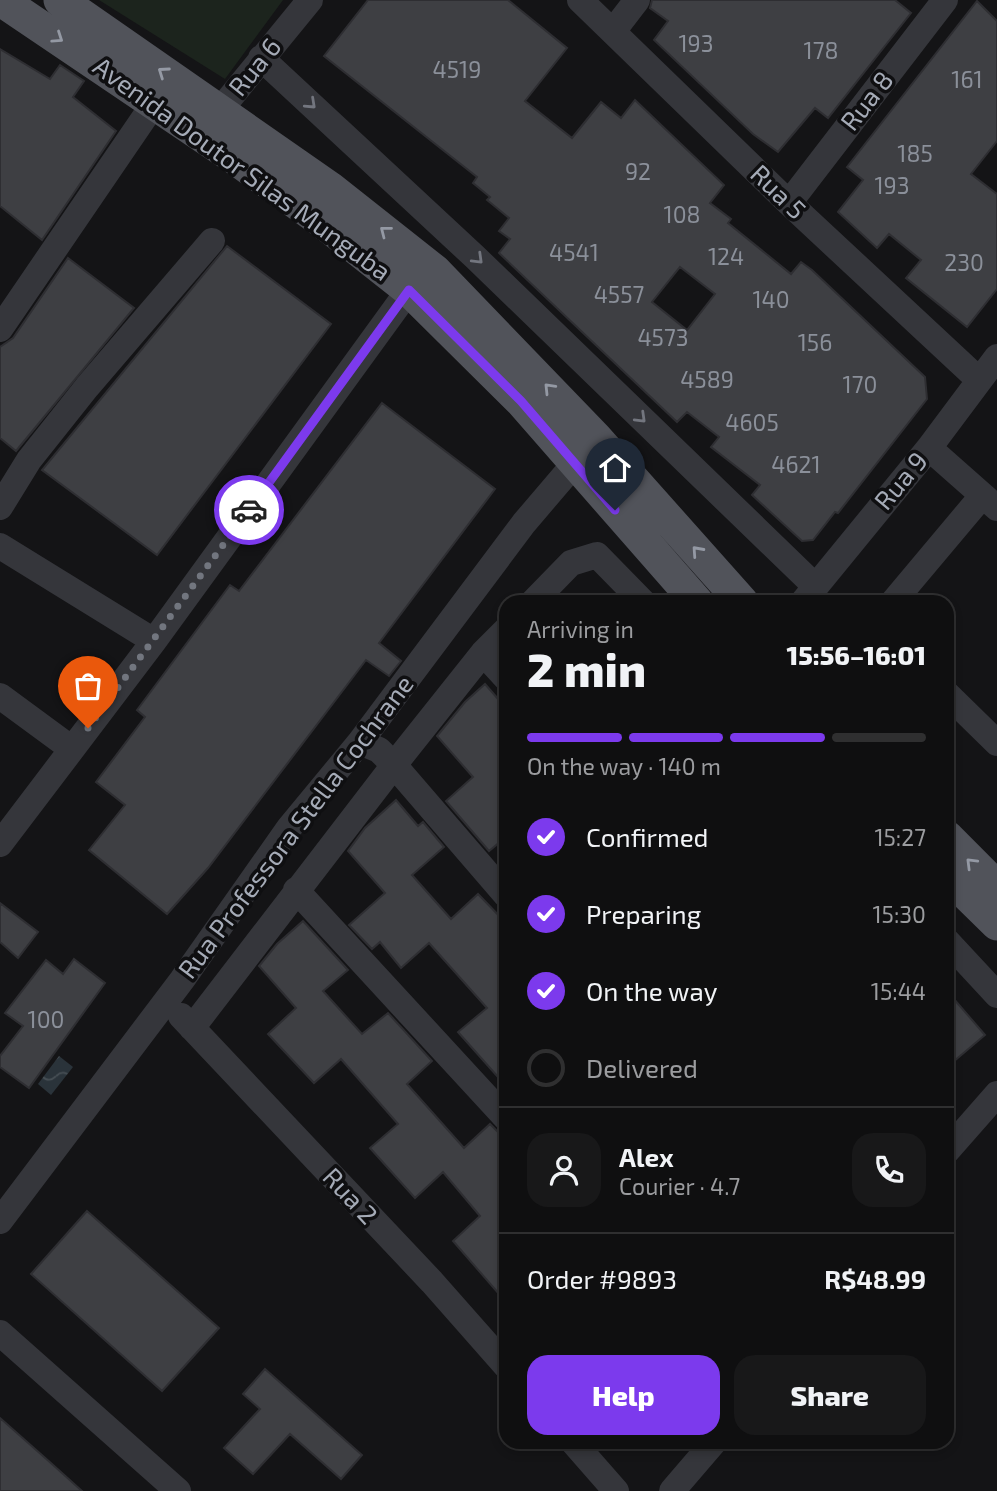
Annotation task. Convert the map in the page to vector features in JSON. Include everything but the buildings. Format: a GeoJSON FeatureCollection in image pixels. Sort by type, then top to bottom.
{"type":"FeatureCollection","features":[{"type":"Feature","properties":{"kind":"main road","name":"Avenida Doutor Silas Munguba"},"geometry":{"type":"LineString","coordinates":[[1,0],[155,103],[210,122],[330,188],[435,271],[596,438],[736,595]]}},
{"type":"Feature","properties":{"kind":"main road","name":"Avenida Doutor Silas Munguba"},"geometry":{"type":"LineString","coordinates":[[60,0],[210,122],[324,223],[409,290],[521,401],[691,595]]}},
{"type":"Feature","properties":{"kind":"main road"},"geometry":{"type":"LineString","coordinates":[[954,844],[997,887]]}},
{"type":"Feature","properties":{"kind":"main road"},"geometry":{"type":"LineString","coordinates":[[954,882],[997,924]]}},
{"type":"Feature","properties":{"kind":"street","name":"Rua 6"},"geometry":{"type":"LineString","coordinates":[[210,122],[310,0]]}},
{"type":"Feature","properties":{"kind":"street","name":"Rua 5"},"geometry":{"type":"LineString","coordinates":[[580,0],[614,30],[789,203],[979,380]]}},
{"type":"Feature","properties":{"kind":"street"},"geometry":{"type":"LineString","coordinates":[[614,30],[637,0]]}},
{"type":"Feature","properties":{"kind":"street","name":"Rua 8"},"geometry":{"type":"LineString","coordinates":[[789,203],[945,0]]}},
{"type":"Feature","properties":{"kind":"street"},"geometry":{"type":"LineString","coordinates":[[261,58],[475,257],[809,594]]}},
{"type":"Feature","properties":{"kind":"street"},"geometry":{"type":"LineString","coordinates":[[0,329],[155,103]]}},
{"type":"Feature","properties":{"kind":"street"},"geometry":{"type":"LineString","coordinates":[[0,507],[29,460],[87,387],[212,241]]}},
{"type":"Feature","properties":{"kind":"street"},"geometry":{"type":"LineString","coordinates":[[0,844],[154,641],[409,290]]}},
{"type":"Feature","properties":{"kind":"street","name":"Rua 9"},"geometry":{"type":"LineString","coordinates":[[809,594],[929,448],[997,357]]}},
{"type":"Feature","properties":{"kind":"street","name":"Rua Professora Stella Cochrane"},"geometry":{"type":"LineString","coordinates":[[0,1221],[166,1000],[289,828],[360,742],[524,523],[596,438]]}},
{"type":"Feature","properties":{"kind":"street"},"geometry":{"type":"LineString","coordinates":[[899,595],[987,498],[929,448]]}},
{"type":"Feature","properties":{"kind":"street"},"geometry":{"type":"LineString","coordinates":[[0,546],[154,641]]}},
{"type":"Feature","properties":{"kind":"street"},"geometry":{"type":"LineString","coordinates":[[540,595],[571,562],[597,555],[637,595]]}},
{"type":"Feature","properties":{"kind":"street","name":"Rua Professora Stella Cochrane"},"geometry":{"type":"LineString","coordinates":[[296,890],[483,653],[499,637]]}},
{"type":"Feature","properties":{"kind":"street"},"geometry":{"type":"LineString","coordinates":[[483,653],[499,670]]}},
{"type":"Feature","properties":{"kind":"street"},"geometry":{"type":"LineString","coordinates":[[0,696],[72,750]]}},
{"type":"Feature","properties":{"kind":"street"},"geometry":{"type":"LineString","coordinates":[[954,701],[997,743]]}},
{"type":"Feature","properties":{"kind":"street"},"geometry":{"type":"LineString","coordinates":[[360,742],[379,750],[394,765],[499,887]]}},
{"type":"Feature","properties":{"kind":"street"},"geometry":{"type":"LineString","coordinates":[[192,1028],[296,890],[499,1110]]}},
{"type":"Feature","properties":{"kind":"street"},"geometry":{"type":"LineString","coordinates":[[954,949],[997,995]]}},
{"type":"Feature","properties":{"kind":"street","name":"Rua 2"},"geometry":{"type":"LineString","coordinates":[[166,1000],[432,1282],[499,1358]]}},
{"type":"Feature","properties":{"kind":"street"},"geometry":{"type":"LineString","coordinates":[[954,1143],[997,1094]]}},
{"type":"Feature","properties":{"kind":"street"},"geometry":{"type":"LineString","coordinates":[[0,1333],[178,1491]]}},
{"type":"Feature","properties":{"kind":"street"},"geometry":{"type":"LineString","coordinates":[[579,1449],[616,1491]]}},
{"type":"Feature","properties":{"kind":"street"},"geometry":{"type":"LineString","coordinates":[[672,1491],[708,1449]]}},
{"type":"Feature","properties":{"kind":"shaded area"},"geometry":{"type":"Polygon","coordinates":[[[99,0],[283,0],[225,79],[99,0]]]}},
{"type":"Feature","properties":{"kind":"water"},"geometry":{"type":"Polygon","coordinates":[[[59,1056],[73,1067],[51,1095],[38,1084],[59,1056]]]}},
{"type":"Feature","properties":{"kind":"way so far"},"geometry":{"type":"LineString","coordinates":[[88,728],[249,510]]}},
{"type":"Feature","properties":{"kind":"route"},"geometry":{"type":"LineString","coordinates":[[249,510],[409,290],[521,401],[615,510]]}}]}
